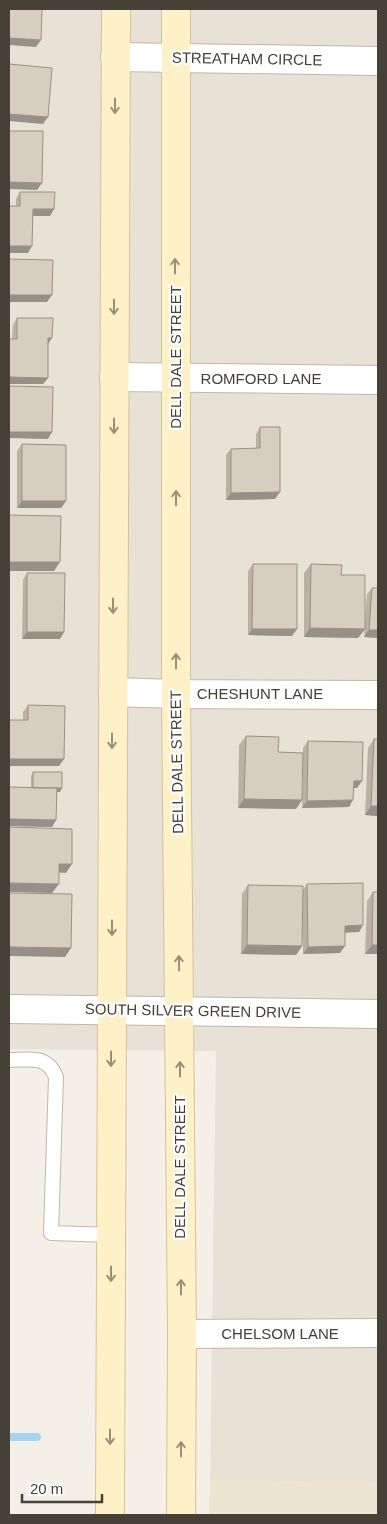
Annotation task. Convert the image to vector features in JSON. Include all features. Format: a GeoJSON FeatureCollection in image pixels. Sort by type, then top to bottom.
{"type":"FeatureCollection","features":[{"type":"Feature","properties":{"kind":"main road"},"geometry":{"type":"LineString","coordinates":[[110,1515],[116,9]]}},
{"type":"Feature","properties":{"kind":"main road","name":"DELL DALE STREET"},"geometry":{"type":"LineString","coordinates":[[176,9],[176,694],[182,1334],[181,1515]]}},
{"type":"Feature","properties":{"kind":"street","name":"STREATHAM CIRCLE"},"geometry":{"type":"LineString","coordinates":[[115,57],[378,62]]}},
{"type":"Feature","properties":{"kind":"street","name":"ROMFORD LANE"},"geometry":{"type":"LineString","coordinates":[[114,377],[378,380]]}},
{"type":"Feature","properties":{"kind":"street","name":"CHESHUNT LANE"},"geometry":{"type":"LineString","coordinates":[[113,692],[378,695]]}},
{"type":"Feature","properties":{"kind":"street","name":"SOUTH SILVER GREEN DRIVE"},"geometry":{"type":"LineString","coordinates":[[9,1009],[378,1014]]}},
{"type":"Feature","properties":{"kind":"street","name":"CHELSOM LANE"},"geometry":{"type":"LineString","coordinates":[[182,1334],[378,1333]]}},
{"type":"Feature","properties":{"kind":"lane"},"geometry":{"type":"LineString","coordinates":[[9,1060],[42,1060],[52,1067],[56,1077],[51,1233],[111,1235]]}},
{"type":"Feature","properties":{"kind":"shaded area"},"geometry":{"type":"Polygon","coordinates":[[[9,9],[378,9],[378,1483],[210,1480],[216,1051],[9,1049],[9,9]]]}},
{"type":"Feature","properties":{"kind":"shaded area"},"geometry":{"type":"Polygon","coordinates":[[[210,1480],[378,1483],[378,1515],[209,1515],[210,1480]]]}},
{"type":"Feature","properties":{"kind":"building"},"geometry":{"type":"Polygon","coordinates":[[[9,9],[42,9],[41,40],[9,38],[9,9]]]}},
{"type":"Feature","properties":{"kind":"building"},"geometry":{"type":"Polygon","coordinates":[[[9,64],[52,68],[48,117],[9,114],[9,64]]]}},
{"type":"Feature","properties":{"kind":"building"},"geometry":{"type":"Polygon","coordinates":[[[9,131],[43,131],[42,183],[9,182],[9,131]]]}},
{"type":"Feature","properties":{"kind":"building"},"geometry":{"type":"Polygon","coordinates":[[[20,192],[55,192],[54,209],[33,209],[32,246],[9,246],[9,206],[20,206],[20,192]]]}},
{"type":"Feature","properties":{"kind":"building"},"geometry":{"type":"Polygon","coordinates":[[[9,259],[53,260],[52,295],[9,295],[9,259]]]}},
{"type":"Feature","properties":{"kind":"building"},"geometry":{"type":"Polygon","coordinates":[[[17,318],[53,318],[52,338],[48,338],[48,378],[9,377],[9,339],[17,339],[17,318]]]}},
{"type":"Feature","properties":{"kind":"building"},"geometry":{"type":"Polygon","coordinates":[[[9,386],[53,387],[52,432],[9,432],[9,386]]]}},
{"type":"Feature","properties":{"kind":"building"},"geometry":{"type":"Polygon","coordinates":[[[260,427],[280,427],[280,492],[231,493],[231,449],[260,448],[260,427]]]}},
{"type":"Feature","properties":{"kind":"building"},"geometry":{"type":"Polygon","coordinates":[[[22,444],[66,445],[66,501],[22,501],[22,444]]]}},
{"type":"Feature","properties":{"kind":"building"},"geometry":{"type":"Polygon","coordinates":[[[9,515],[61,516],[60,562],[9,562],[9,515]]]}},
{"type":"Feature","properties":{"kind":"building"},"geometry":{"type":"Polygon","coordinates":[[[253,564],[297,564],[297,629],[252,629],[253,564]]]}},
{"type":"Feature","properties":{"kind":"building"},"geometry":{"type":"Polygon","coordinates":[[[311,564],[342,565],[341,575],[365,575],[365,629],[310,628],[311,564]]]}},
{"type":"Feature","properties":{"kind":"building"},"geometry":{"type":"Polygon","coordinates":[[[27,573],[65,573],[64,632],[27,632],[27,573]]]}},
{"type":"Feature","properties":{"kind":"building"},"geometry":{"type":"Polygon","coordinates":[[[372,588],[378,588],[378,630],[369,630],[372,588]]]}},
{"type":"Feature","properties":{"kind":"building"},"geometry":{"type":"Polygon","coordinates":[[[28,705],[65,706],[64,759],[9,759],[9,720],[28,720],[28,705]]]}},
{"type":"Feature","properties":{"kind":"building"},"geometry":{"type":"Polygon","coordinates":[[[246,736],[279,737],[278,752],[303,753],[302,800],[244,799],[246,736]]]}},
{"type":"Feature","properties":{"kind":"building"},"geometry":{"type":"Polygon","coordinates":[[[374,739],[378,739],[378,806],[371,806],[374,739]]]}},
{"type":"Feature","properties":{"kind":"building"},"geometry":{"type":"Polygon","coordinates":[[[308,741],[363,742],[362,781],[354,781],[353,800],[307,801],[308,741]]]}},
{"type":"Feature","properties":{"kind":"building"},"geometry":{"type":"Polygon","coordinates":[[[33,772],[62,772],[62,788],[33,788],[33,772]]]}},
{"type":"Feature","properties":{"kind":"building"},"geometry":{"type":"Polygon","coordinates":[[[9,787],[57,788],[56,820],[9,819],[9,787]]]}},
{"type":"Feature","properties":{"kind":"building"},"geometry":{"type":"Polygon","coordinates":[[[9,827],[72,829],[72,864],[59,864],[59,884],[9,883],[9,827]]]}},
{"type":"Feature","properties":{"kind":"building"},"geometry":{"type":"Polygon","coordinates":[[[363,883],[363,925],[345,926],[345,946],[308,947],[307,884],[363,883]]]}},
{"type":"Feature","properties":{"kind":"building"},"geometry":{"type":"Polygon","coordinates":[[[248,885],[303,886],[302,946],[247,945],[248,885]]]}},
{"type":"Feature","properties":{"kind":"building"},"geometry":{"type":"Polygon","coordinates":[[[373,892],[378,892],[378,945],[372,945],[373,892]]]}},
{"type":"Feature","properties":{"kind":"building"},"geometry":{"type":"Polygon","coordinates":[[[9,893],[72,894],[71,948],[9,947],[9,893]]]}},
{"type":"Feature","properties":{"kind":"waterway"},"geometry":{"type":"LineString","coordinates":[[9,1437],[37,1437]]}}]}
